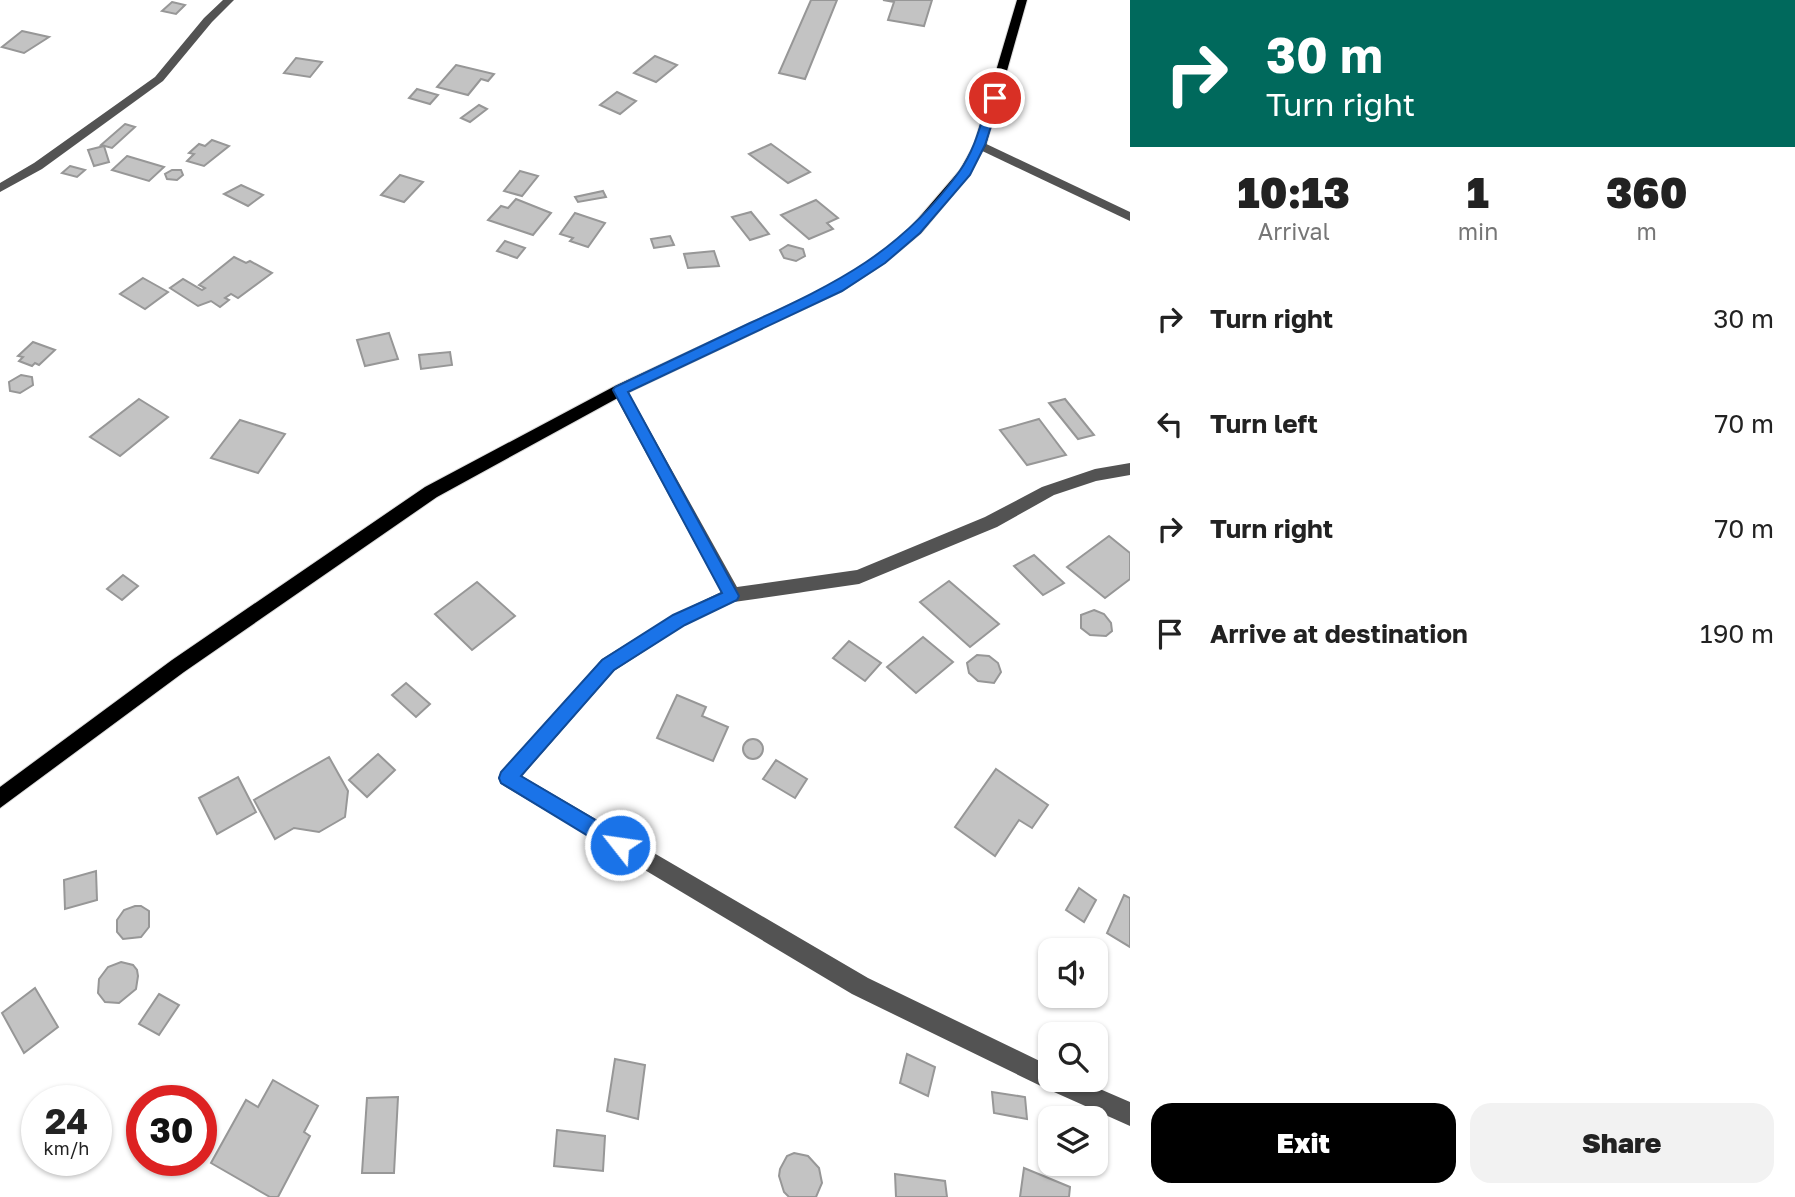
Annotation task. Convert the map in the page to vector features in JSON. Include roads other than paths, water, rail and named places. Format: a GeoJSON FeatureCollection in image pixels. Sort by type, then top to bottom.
{"type":"FeatureCollection","features":[{"type":"Feature","properties":{"kind":"main road"},"geometry":{"type":"LineString","coordinates":[[0,799],[190,658],[410,505],[507,449],[620,390],[825,294],[880,260],[916,230],[944,199],[965,172],[980,145],[1022,0]]}},
{"type":"Feature","properties":{"kind":"street"},"geometry":{"type":"LineString","coordinates":[[0,188],[38,166],[159,79],[208,20],[229,0]]}},
{"type":"Feature","properties":{"kind":"street"},"geometry":{"type":"LineString","coordinates":[[980,145],[1130,217]]}},
{"type":"Feature","properties":{"kind":"street"},"geometry":{"type":"LineString","coordinates":[[620,390],[732,596]]}},
{"type":"Feature","properties":{"kind":"street"},"geometry":{"type":"LineString","coordinates":[[1038,1072],[860,986],[508,778],[608,665],[679,620],[732,596],[859,577],[991,522],[1048,491],[1095,475],[1130,469]]}},
{"type":"Feature","properties":{"kind":"street"},"geometry":{"type":"LineString","coordinates":[[1081,1092],[1130,1114]]}}]}
